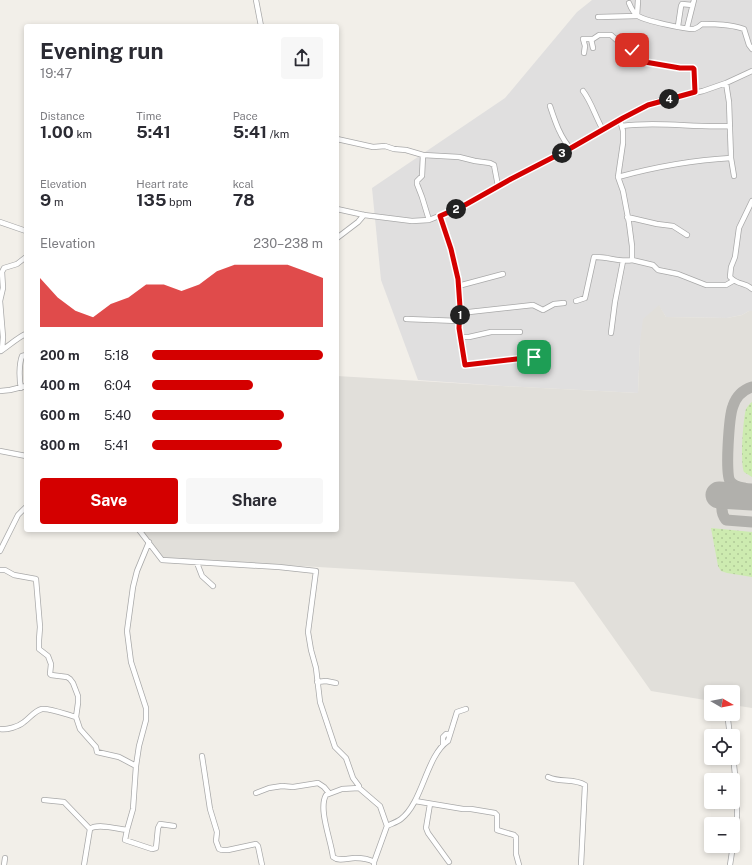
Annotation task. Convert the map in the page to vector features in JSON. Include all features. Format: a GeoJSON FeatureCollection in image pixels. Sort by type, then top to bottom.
{"type":"FeatureCollection","features":[{"type":"Feature","properties":{"kind":"street"},"geometry":{"type":"LineString","coordinates":[[256,0],[261,24]]}},
{"type":"Feature","properties":{"kind":"street"},"geometry":{"type":"LineString","coordinates":[[637,16],[638,0]]}},
{"type":"Feature","properties":{"kind":"street"},"geometry":{"type":"LineString","coordinates":[[687,28],[694,0]]}},
{"type":"Feature","properties":{"kind":"street"},"geometry":{"type":"LineString","coordinates":[[629,3],[633,12],[643,19],[693,29],[698,28],[702,24],[738,27],[744,29],[749,45],[752,49]]}},
{"type":"Feature","properties":{"kind":"street"},"geometry":{"type":"LineString","coordinates":[[678,26],[682,4],[692,5]]}},
{"type":"Feature","properties":{"kind":"street"},"geometry":{"type":"LineString","coordinates":[[598,17],[637,16]]}},
{"type":"Feature","properties":{"kind":"street"},"geometry":{"type":"LineString","coordinates":[[584,52],[585,46],[583,39],[591,39],[599,35],[610,35],[621,44],[632,50],[645,62],[680,68],[693,68],[695,92]]}},
{"type":"Feature","properties":{"kind":"street"},"geometry":{"type":"LineString","coordinates":[[591,39],[593,48]]}},
{"type":"Feature","properties":{"kind":"street"},"geometry":{"type":"LineString","coordinates":[[339,209],[364,215],[412,221],[428,220],[440,216],[465,205],[648,105],[726,83],[752,71]]}},
{"type":"Feature","properties":{"kind":"street"},"geometry":{"type":"LineString","coordinates":[[726,83],[730,102],[731,158],[734,176]]}},
{"type":"Feature","properties":{"kind":"street"},"geometry":{"type":"LineString","coordinates":[[583,91],[603,130]]}},
{"type":"Feature","properties":{"kind":"street"},"geometry":{"type":"LineString","coordinates":[[550,106],[561,135],[571,148]]}},
{"type":"Feature","properties":{"kind":"street"},"geometry":{"type":"LineString","coordinates":[[620,120],[622,126],[623,143],[618,177],[623,191],[632,246],[632,260]]}},
{"type":"Feature","properties":{"kind":"street"},"geometry":{"type":"LineString","coordinates":[[622,126],[636,124],[660,124],[730,126]]}},
{"type":"Feature","properties":{"kind":"street"},"geometry":{"type":"LineString","coordinates":[[339,139],[373,147],[385,146],[423,155],[459,157],[490,163],[494,165],[498,186]]}},
{"type":"Feature","properties":{"kind":"street"},"geometry":{"type":"LineString","coordinates":[[423,155],[422,176],[416,184],[422,197],[428,220]]}},
{"type":"Feature","properties":{"kind":"street"},"geometry":{"type":"LineString","coordinates":[[618,177],[693,161],[731,158]]}},
{"type":"Feature","properties":{"kind":"street"},"geometry":{"type":"LineString","coordinates":[[752,201],[739,228],[735,257],[730,267],[730,277],[738,284],[749,286],[752,289]]}},
{"type":"Feature","properties":{"kind":"street"},"geometry":{"type":"LineString","coordinates":[[339,236],[358,222],[364,215]]}},
{"type":"Feature","properties":{"kind":"street"},"geometry":{"type":"LineString","coordinates":[[440,216],[451,249],[458,286],[460,313],[459,328],[465,365],[534,357]]}},
{"type":"Feature","properties":{"kind":"street"},"geometry":{"type":"LineString","coordinates":[[627,216],[657,224],[670,225],[687,236]]}},
{"type":"Feature","properties":{"kind":"street"},"geometry":{"type":"LineString","coordinates":[[0,222],[24,230]]}},
{"type":"Feature","properties":{"kind":"street"},"geometry":{"type":"LineString","coordinates":[[576,301],[585,298],[594,257],[623,261],[632,260],[653,265],[658,270],[678,274],[706,285],[726,285],[734,281]]}},
{"type":"Feature","properties":{"kind":"street"},"geometry":{"type":"LineString","coordinates":[[1,351],[3,337],[0,310],[0,301],[3,288],[2,272],[4,268],[17,264],[24,259]]}},
{"type":"Feature","properties":{"kind":"street"},"geometry":{"type":"LineString","coordinates":[[611,333],[623,261]]}},
{"type":"Feature","properties":{"kind":"street"},"geometry":{"type":"LineString","coordinates":[[458,286],[503,274]]}},
{"type":"Feature","properties":{"kind":"street"},"geometry":{"type":"LineString","coordinates":[[460,313],[533,305],[543,310],[554,304],[564,303]]}},
{"type":"Feature","properties":{"kind":"street"},"geometry":{"type":"LineString","coordinates":[[406,319],[459,321]]}},
{"type":"Feature","properties":{"kind":"street"},"geometry":{"type":"LineString","coordinates":[[460,337],[491,332],[520,332]]}},
{"type":"Feature","properties":{"kind":"street"},"geometry":{"type":"LineString","coordinates":[[1,351],[24,334]]}},
{"type":"Feature","properties":{"kind":"street"},"geometry":{"type":"LineString","coordinates":[[0,391],[24,387],[20,376],[21,359],[24,356]]}},
{"type":"Feature","properties":{"kind":"street"},"geometry":{"type":"LineString","coordinates":[[0,451],[24,456]]}},
{"type":"Feature","properties":{"kind":"street"},"geometry":{"type":"LineString","coordinates":[[0,550],[18,515],[24,509]]}},
{"type":"Feature","properties":{"kind":"street"},"geometry":{"type":"LineString","coordinates":[[141,532],[162,560],[279,567],[316,571],[308,632],[316,668],[320,702],[335,747],[346,758],[359,788],[380,806],[387,826],[374,863],[370,860],[356,858],[338,859],[333,857],[332,845],[324,815],[323,803],[326,794],[342,789],[359,788]]}},
{"type":"Feature","properties":{"kind":"street"},"geometry":{"type":"LineString","coordinates":[[149,542],[137,571],[133,587],[127,631],[131,662],[146,708],[146,720],[139,746],[136,766],[133,809],[126,830],[125,840],[152,849],[156,848],[158,828],[160,824],[174,826]]}},
{"type":"Feature","properties":{"kind":"street"},"geometry":{"type":"LineString","coordinates":[[197,563],[202,576],[213,586]]}},
{"type":"Feature","properties":{"kind":"street"},"geometry":{"type":"LineString","coordinates":[[0,570],[5,570],[14,575],[36,579],[40,627],[39,649],[48,656],[51,664],[51,675],[67,677],[73,683],[78,696],[76,717],[80,730],[96,747],[97,752],[119,757],[136,766]]}},
{"type":"Feature","properties":{"kind":"street"},"geometry":{"type":"LineString","coordinates":[[317,682],[326,681],[336,683]]}},
{"type":"Feature","properties":{"kind":"street"},"geometry":{"type":"LineString","coordinates":[[0,729],[6,730],[23,723],[36,712],[43,709],[50,709],[76,717]]}},
{"type":"Feature","properties":{"kind":"street"},"geometry":{"type":"LineString","coordinates":[[387,826],[401,819],[415,801],[443,745],[443,737],[446,734],[450,734],[456,712],[466,709]]}},
{"type":"Feature","properties":{"kind":"street"},"geometry":{"type":"LineString","coordinates":[[202,756],[210,809],[217,832],[216,841],[219,849],[228,850],[256,844],[258,846],[262,865]]}},
{"type":"Feature","properties":{"kind":"street"},"geometry":{"type":"LineString","coordinates":[[730,865],[737,819],[737,793],[734,765]]}},
{"type":"Feature","properties":{"kind":"street"},"geometry":{"type":"LineString","coordinates":[[548,777],[557,781],[579,782],[585,784],[581,865]]}},
{"type":"Feature","properties":{"kind":"street"},"geometry":{"type":"LineString","coordinates":[[256,793],[269,788],[282,786],[293,787],[318,784],[324,786],[329,793]]}},
{"type":"Feature","properties":{"kind":"street"},"geometry":{"type":"LineString","coordinates":[[44,800],[64,802],[90,829]]}},
{"type":"Feature","properties":{"kind":"street"},"geometry":{"type":"LineString","coordinates":[[415,801],[496,813],[496,830],[514,835],[516,837],[516,856],[519,865]]}},
{"type":"Feature","properties":{"kind":"street"},"geometry":{"type":"LineString","coordinates":[[430,804],[426,828],[428,833],[450,862]]}},
{"type":"Feature","properties":{"kind":"street"},"geometry":{"type":"LineString","coordinates":[[90,829],[98,826],[126,830]]}},
{"type":"Feature","properties":{"kind":"street"},"geometry":{"type":"LineString","coordinates":[[84,865],[90,829]]}},
{"type":"Feature","properties":{"kind":"street"},"geometry":{"type":"LineString","coordinates":[[4,865],[5,858]]}},
{"type":"Feature","properties":{"kind":"shaded area"},"geometry":{"type":"Polygon","coordinates":[[[592,0],[752,0],[752,311],[727,318],[666,317],[659,306],[640,343],[638,393],[418,380],[381,280],[372,188],[505,98],[577,12],[592,0]]]}},
{"type":"Feature","properties":{"kind":"shaded area"},"geometry":{"type":"Polygon","coordinates":[[[659,305],[666,317],[727,318],[752,311],[752,708],[740,706],[740,685],[704,685],[704,700],[651,691],[574,582],[163,558],[143,532],[339,532],[339,376],[638,393],[640,343],[643,319],[659,305]]]}},
{"type":"Feature","properties":{"kind":"green space"},"geometry":{"type":"Polygon","coordinates":[[[752,402],[752,477],[744,472],[742,451],[746,409],[752,402]]]}},
{"type":"Feature","properties":{"kind":"green space"},"geometry":{"type":"Polygon","coordinates":[[[711,528],[752,532],[752,577],[721,571],[718,566],[711,528]]]}},
{"type":"Feature","properties":{"kind":"taxiway"},"geometry":{"type":"LineString","coordinates":[[744,488],[736,486],[730,481],[728,468],[729,432],[734,403],[743,392],[752,387]]}},
{"type":"Feature","properties":{"kind":"taxiway"},"geometry":{"type":"LineString","coordinates":[[752,492],[745,489],[732,491],[727,495],[722,507],[726,520],[752,522]]}},
{"type":"Feature","properties":{"kind":"runway"},"geometry":{"type":"LineString","coordinates":[[719,495],[752,497]]}},
{"type":"Feature","properties":{"kind":"route"},"geometry":{"type":"LineString","coordinates":[[534,357],[465,365],[459,328],[460,307],[458,279],[451,249],[440,216],[465,205],[648,105],[695,92],[693,68],[680,68],[645,62],[632,50]]}}]}
